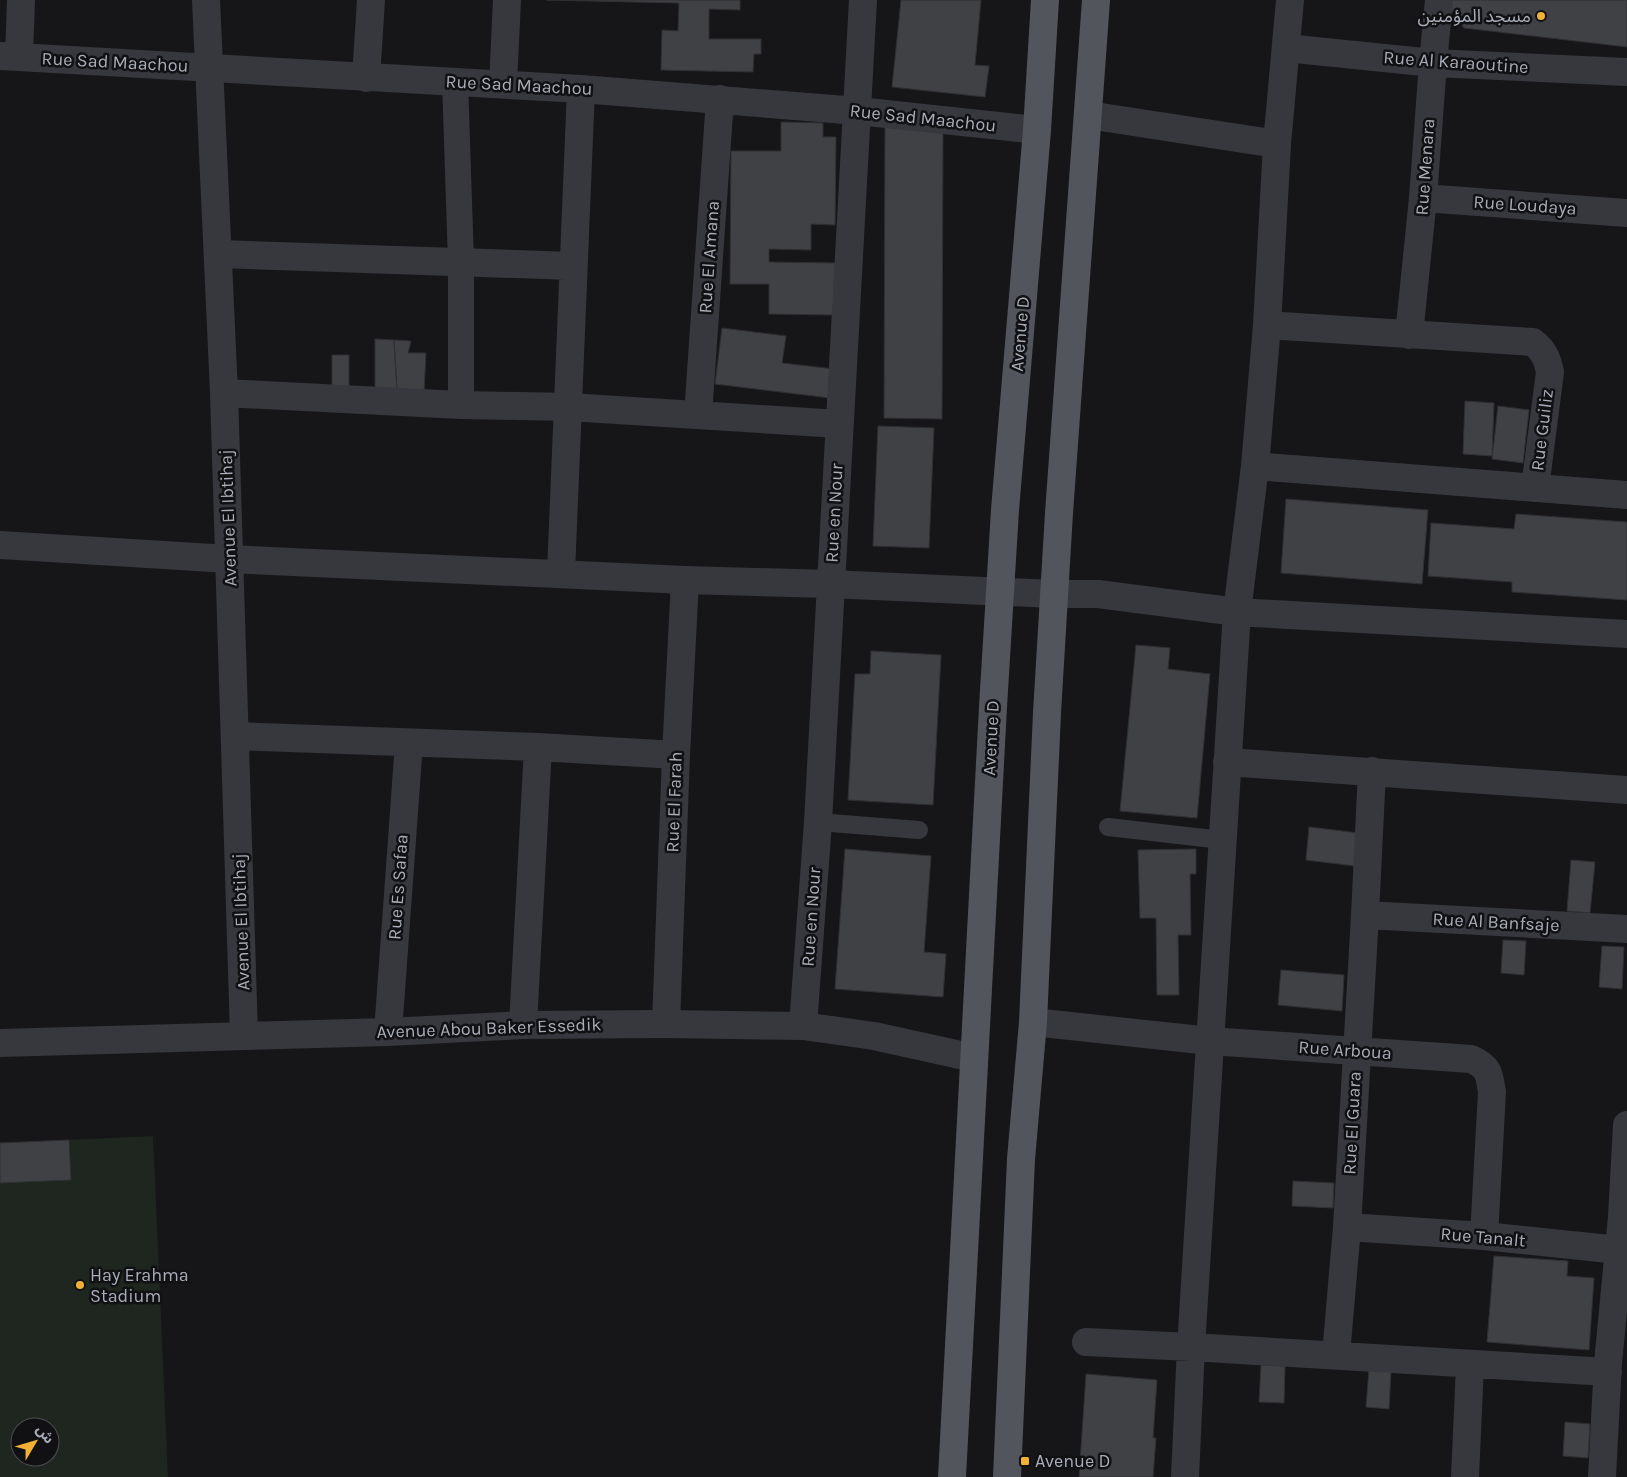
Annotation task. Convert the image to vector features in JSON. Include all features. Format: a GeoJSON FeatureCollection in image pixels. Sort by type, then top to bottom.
{"type":"FeatureCollection","features":[{"type":"Feature","properties":{"kind":"main road","name":"Avenue D"},"geometry":{"type":"LineString","coordinates":[[952,1477],[1000,592],[1037,130],[1045,0]]}},
{"type":"Feature","properties":{"kind":"main road"},"geometry":{"type":"LineString","coordinates":[[1007,1477],[1021,1159],[1033,1022],[1054,594],[1096,0]]}},
{"type":"Feature","properties":{"kind":"street"},"geometry":{"type":"LineString","coordinates":[[9,56],[21,0]]}},
{"type":"Feature","properties":{"kind":"street","name":"Avenue El Ibtihaj"},"geometry":{"type":"LineString","coordinates":[[206,0],[224,392],[244,1036]]}},
{"type":"Feature","properties":{"kind":"street"},"geometry":{"type":"LineString","coordinates":[[366,78],[371,0]]}},
{"type":"Feature","properties":{"kind":"street"},"geometry":{"type":"LineString","coordinates":[[503,84],[507,0]]}},
{"type":"Feature","properties":{"kind":"street","name":"Rue en Nour"},"geometry":{"type":"LineString","coordinates":[[803,1026],[818,822],[863,0]]}},
{"type":"Feature","properties":{"kind":"street"},"geometry":{"type":"LineString","coordinates":[[1185,1477],[1191,1347],[1237,612],[1255,466],[1267,324],[1277,144],[1290,0]]}},
{"type":"Feature","properties":{"kind":"street","name":"Rue Menara"},"geometry":{"type":"LineString","coordinates":[[1409,335],[1423,198],[1432,63],[1439,0]]}},
{"type":"Feature","properties":{"kind":"street","name":"Rue Al Karaoutine"},"geometry":{"type":"LineString","coordinates":[[1286,48],[1432,63],[1627,72]]}},
{"type":"Feature","properties":{"kind":"street","name":"Rue Sad Maachou"},"geometry":{"type":"LineString","coordinates":[[9,56],[366,78],[455,81],[720,99],[1037,130]]}},
{"type":"Feature","properties":{"kind":"street"},"geometry":{"type":"LineString","coordinates":[[455,81],[461,262],[461,405]]}},
{"type":"Feature","properties":{"kind":"street"},"geometry":{"type":"LineString","coordinates":[[561,573],[581,89]]}},
{"type":"Feature","properties":{"kind":"street","name":"Rue El Amana"},"geometry":{"type":"LineString","coordinates":[[698,415],[720,99]]}},
{"type":"Feature","properties":{"kind":"street"},"geometry":{"type":"LineString","coordinates":[[1088,115],[1277,144]]}},
{"type":"Feature","properties":{"kind":"street","name":"Rue Loudaya"},"geometry":{"type":"LineString","coordinates":[[1423,198],[1627,213]]}},
{"type":"Feature","properties":{"kind":"street"},"geometry":{"type":"LineString","coordinates":[[218,254],[573,266]]}},
{"type":"Feature","properties":{"kind":"street"},"geometry":{"type":"LineString","coordinates":[[1267,324],[1409,335]]}},
{"type":"Feature","properties":{"kind":"street","name":"Rue Guiliz"},"geometry":{"type":"LineString","coordinates":[[1409,335],[1533,342],[1540,348],[1547,357],[1550,372],[1535,488]]}},
{"type":"Feature","properties":{"kind":"street"},"geometry":{"type":"LineString","coordinates":[[224,392],[461,405],[569,407],[840,424]]}},
{"type":"Feature","properties":{"kind":"street"},"geometry":{"type":"LineString","coordinates":[[1255,466],[1627,495]]}},
{"type":"Feature","properties":{"kind":"street"},"geometry":{"type":"LineString","coordinates":[[0,545],[229,559],[685,580],[1098,594],[1237,612],[1627,634]]}},
{"type":"Feature","properties":{"kind":"street","name":"Rue El Farah"},"geometry":{"type":"LineString","coordinates":[[666,1024],[676,755],[685,580]]}},
{"type":"Feature","properties":{"kind":"street"},"geometry":{"type":"LineString","coordinates":[[235,736],[538,747],[676,755]]}},
{"type":"Feature","properties":{"kind":"street","name":"Rue Es Safaa"},"geometry":{"type":"LineString","coordinates":[[388,1032],[409,743]]}},
{"type":"Feature","properties":{"kind":"street"},"geometry":{"type":"LineString","coordinates":[[523,1025],[538,747]]}},
{"type":"Feature","properties":{"kind":"street"},"geometry":{"type":"LineString","coordinates":[[1227,762],[1627,790]]}},
{"type":"Feature","properties":{"kind":"street","name":"Rue El Guara"},"geometry":{"type":"LineString","coordinates":[[1336,1355],[1347,1228],[1356,1051],[1366,915],[1372,771]]}},
{"type":"Feature","properties":{"kind":"street","name":"Rue Al Banfsaje"},"geometry":{"type":"LineString","coordinates":[[1366,915],[1627,929]]}},
{"type":"Feature","properties":{"kind":"street","name":"Rue Arboua"},"geometry":{"type":"LineString","coordinates":[[1033,1022],[1210,1041],[1471,1059],[1483,1064],[1490,1077],[1492,1092],[1484,1236]]}},
{"type":"Feature","properties":{"kind":"street","name":"Avenue Abou Baker Essedik"},"geometry":{"type":"LineString","coordinates":[[0,1043],[388,1032],[523,1025],[666,1024],[803,1026],[874,1036],[974,1058]]}},
{"type":"Feature","properties":{"kind":"street"},"geometry":{"type":"LineString","coordinates":[[1602,1477],[1608,1372],[1619,1250],[1625,1218],[1627,1125]]}},
{"type":"Feature","properties":{"kind":"street","name":"Rue Tanalt"},"geometry":{"type":"LineString","coordinates":[[1347,1228],[1484,1236],[1619,1250]]}},
{"type":"Feature","properties":{"kind":"street"},"geometry":{"type":"LineString","coordinates":[[1086,1342],[1608,1372]]}},
{"type":"Feature","properties":{"kind":"street"},"geometry":{"type":"LineString","coordinates":[[1465,1477],[1470,1365]]}},
{"type":"Feature","properties":{"kind":"lane"},"geometry":{"type":"LineString","coordinates":[[818,822],[920,830]]}},
{"type":"Feature","properties":{"kind":"lane"},"geometry":{"type":"LineString","coordinates":[[1108,827],[1222,840]]}},
{"type":"Feature","properties":{"kind":"shaded area","name":"Hay Erahma Stadium"},"geometry":{"type":"Polygon","coordinates":[[[153,1136],[168,1477],[0,1477],[0,1143],[153,1136]]]}},
{"type":"Feature","properties":{"kind":"building"},"geometry":{"type":"Polygon","coordinates":[[[546,0],[740,0],[740,10],[709,9],[709,39],[761,39],[761,54],[754,54],[753,72],[661,70],[662,30],[678,31],[679,3],[546,0]]]}},
{"type":"Feature","properties":{"kind":"building"},"geometry":{"type":"Polygon","coordinates":[[[901,0],[981,0],[975,65],[989,66],[985,97],[892,87],[901,0]]]}},
{"type":"Feature","properties":{"kind":"building","name":"مسجد المؤمنين"},"geometry":{"type":"Polygon","coordinates":[[[1448,0],[1627,0],[1627,47],[1464,28],[1447,4],[1448,0]]]}},
{"type":"Feature","properties":{"kind":"building"},"geometry":{"type":"Polygon","coordinates":[[[781,122],[823,123],[823,137],[836,137],[835,225],[811,224],[811,250],[769,249],[769,262],[836,263],[836,315],[769,314],[769,284],[730,284],[731,151],[781,151],[781,122]]]}},
{"type":"Feature","properties":{"kind":"building"},"geometry":{"type":"Polygon","coordinates":[[[885,125],[943,126],[942,419],[884,418],[885,125]]]}},
{"type":"Feature","properties":{"kind":"building"},"geometry":{"type":"Polygon","coordinates":[[[722,328],[786,336],[782,363],[834,369],[830,398],[715,384],[722,328]]]}},
{"type":"Feature","properties":{"kind":"building"},"geometry":{"type":"Polygon","coordinates":[[[375,339],[394,340],[397,391],[375,391],[375,339]]]}},
{"type":"Feature","properties":{"kind":"building"},"geometry":{"type":"Polygon","coordinates":[[[394,340],[411,341],[408,353],[426,353],[424,392],[397,391],[394,340]]]}},
{"type":"Feature","properties":{"kind":"building"},"geometry":{"type":"Polygon","coordinates":[[[332,355],[349,355],[349,389],[332,389],[332,355]]]}},
{"type":"Feature","properties":{"kind":"building"},"geometry":{"type":"Polygon","coordinates":[[[1465,401],[1494,403],[1492,456],[1463,454],[1465,401]]]}},
{"type":"Feature","properties":{"kind":"building"},"geometry":{"type":"Polygon","coordinates":[[[1498,406],[1529,410],[1523,463],[1492,459],[1498,406]]]}},
{"type":"Feature","properties":{"kind":"building"},"geometry":{"type":"Polygon","coordinates":[[[878,426],[934,428],[929,548],[873,546],[878,426]]]}},
{"type":"Feature","properties":{"kind":"building"},"geometry":{"type":"Polygon","coordinates":[[[1286,499],[1428,510],[1422,584],[1281,573],[1286,499]]]}},
{"type":"Feature","properties":{"kind":"building"},"geometry":{"type":"Polygon","coordinates":[[[1516,514],[1627,522],[1627,600],[1512,592],[1512,582],[1428,576],[1431,523],[1514,529],[1516,514]]]}},
{"type":"Feature","properties":{"kind":"building"},"geometry":{"type":"Polygon","coordinates":[[[1136,645],[1170,648],[1168,669],[1210,674],[1197,818],[1120,811],[1136,645]]]}},
{"type":"Feature","properties":{"kind":"building"},"geometry":{"type":"Polygon","coordinates":[[[871,651],[941,655],[933,805],[848,800],[855,674],[870,674],[871,651]]]}},
{"type":"Feature","properties":{"kind":"building"},"geometry":{"type":"Polygon","coordinates":[[[1309,827],[1359,833],[1355,866],[1306,860],[1309,827]]]}},
{"type":"Feature","properties":{"kind":"building"},"geometry":{"type":"Polygon","coordinates":[[[845,849],[931,856],[924,952],[946,954],[943,997],[835,989],[845,849]]]}},
{"type":"Feature","properties":{"kind":"building"},"geometry":{"type":"Polygon","coordinates":[[[1196,849],[1196,874],[1190,874],[1191,935],[1178,935],[1179,995],[1157,995],[1156,918],[1140,918],[1138,850],[1196,849]]]}},
{"type":"Feature","properties":{"kind":"building"},"geometry":{"type":"Polygon","coordinates":[[[1571,860],[1595,862],[1590,913],[1567,911],[1571,860]]]}},
{"type":"Feature","properties":{"kind":"building"},"geometry":{"type":"Polygon","coordinates":[[[1503,940],[1526,941],[1524,975],[1501,973],[1503,940]]]}},
{"type":"Feature","properties":{"kind":"building"},"geometry":{"type":"Polygon","coordinates":[[[1602,946],[1624,947],[1622,989],[1599,987],[1602,946]]]}},
{"type":"Feature","properties":{"kind":"building"},"geometry":{"type":"Polygon","coordinates":[[[1281,970],[1344,975],[1342,1011],[1278,1005],[1281,970]]]}},
{"type":"Feature","properties":{"kind":"building"},"geometry":{"type":"Polygon","coordinates":[[[69,1140],[71,1180],[0,1183],[0,1143],[69,1140]]]}},
{"type":"Feature","properties":{"kind":"building"},"geometry":{"type":"Polygon","coordinates":[[[1293,1181],[1334,1183],[1333,1208],[1292,1206],[1293,1181]]]}},
{"type":"Feature","properties":{"kind":"building"},"geometry":{"type":"Polygon","coordinates":[[[1494,1256],[1568,1261],[1567,1276],[1594,1278],[1589,1350],[1487,1342],[1494,1256]]]}},
{"type":"Feature","properties":{"kind":"building"},"geometry":{"type":"Polygon","coordinates":[[[1261,1365],[1285,1366],[1284,1403],[1259,1402],[1261,1365]]]}},
{"type":"Feature","properties":{"kind":"building"},"geometry":{"type":"Polygon","coordinates":[[[1369,1369],[1391,1371],[1389,1409],[1366,1407],[1369,1369]]]}},
{"type":"Feature","properties":{"kind":"building"},"geometry":{"type":"Polygon","coordinates":[[[1086,1374],[1157,1380],[1153,1438],[1156,1438],[1153,1477],[1079,1477],[1086,1374]]]}},
{"type":"Feature","properties":{"kind":"building"},"geometry":{"type":"Polygon","coordinates":[[[1565,1422],[1590,1424],[1588,1458],[1563,1456],[1565,1422]]]}},
{"type":"Feature","properties":{"kind":"place","name":"مسجد المؤمنين"},"geometry":{"type":"Point","coordinates":[1541,16]}},
{"type":"Feature","properties":{"kind":"place","name":"Hay Erahma Stadium"},"geometry":{"type":"Point","coordinates":[80,1285]}},
{"type":"Feature","properties":{"kind":"place","name":"Avenue D"},"geometry":{"type":"Point","coordinates":[1025,1461]}}]}
